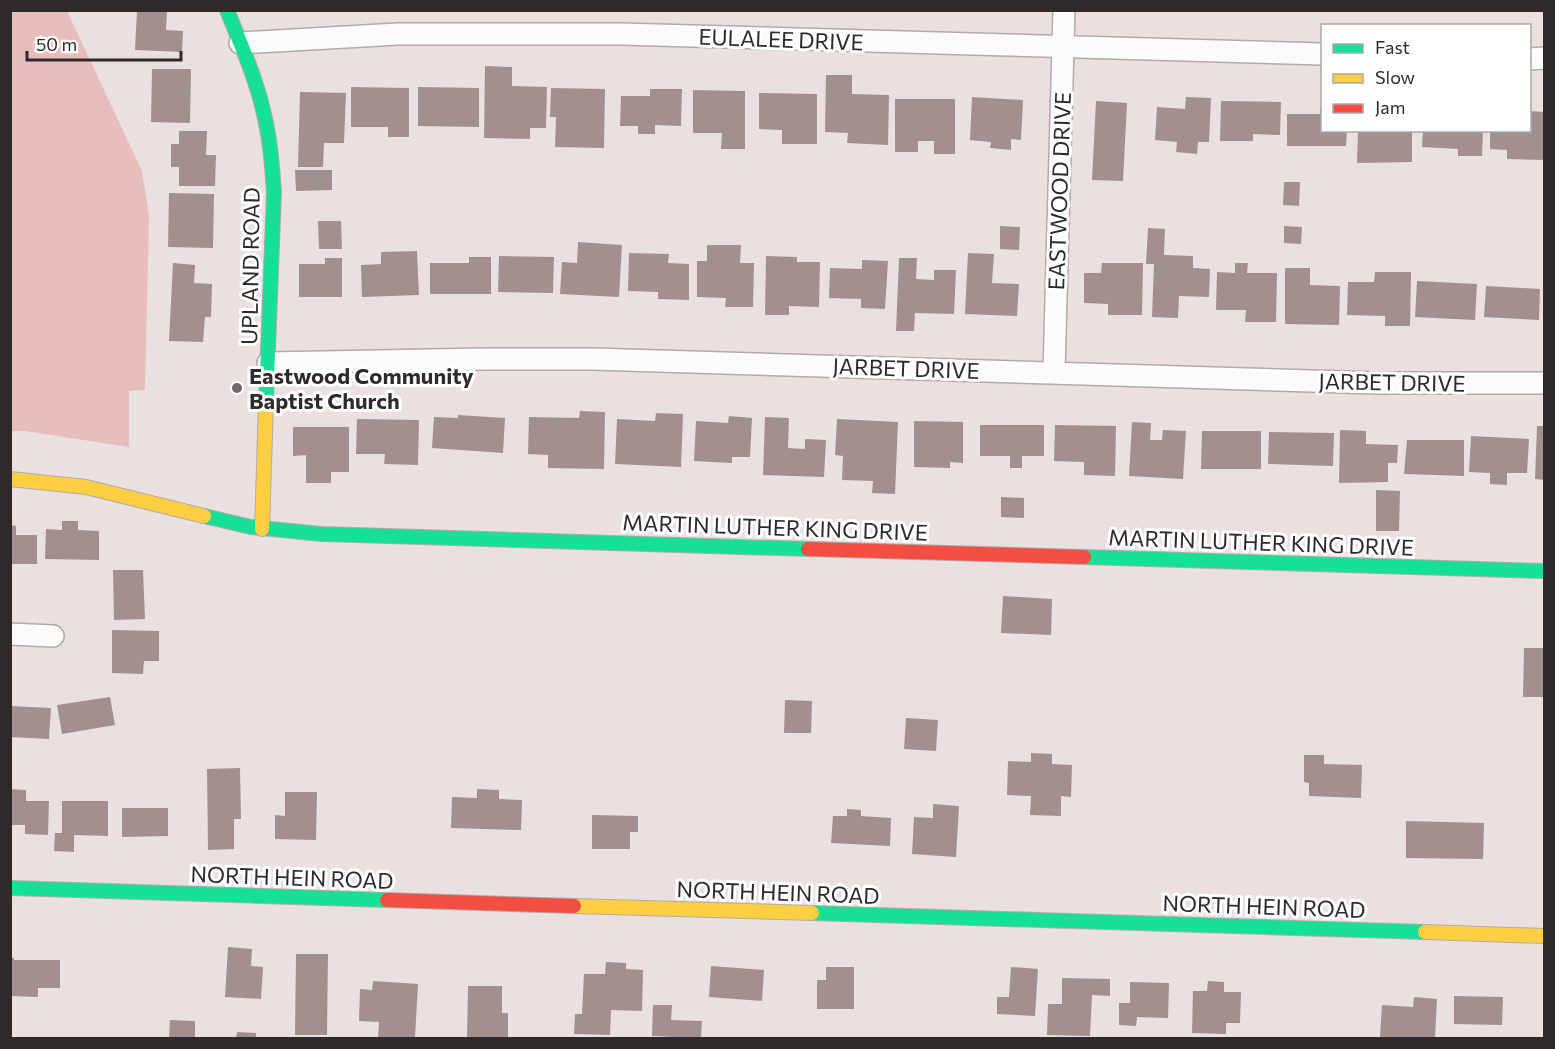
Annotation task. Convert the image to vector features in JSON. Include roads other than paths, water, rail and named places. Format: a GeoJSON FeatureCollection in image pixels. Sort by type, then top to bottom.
{"type":"FeatureCollection","features":[{"type":"Feature","properties":{"kind":"street","name":"UPLAND ROAD"},"geometry":{"type":"LineString","coordinates":[[227,10],[253,75],[263,110],[271,150],[274,192],[262,529]]}},
{"type":"Feature","properties":{"kind":"street","name":"EASTWOOD DRIVE"},"geometry":{"type":"LineString","coordinates":[[1054,372],[1064,10]]}},
{"type":"Feature","properties":{"kind":"street","name":"EULALEE DRIVE"},"geometry":{"type":"LineString","coordinates":[[240,43],[398,34],[621,34],[1321,54]]}},
{"type":"Feature","properties":{"kind":"street","name":"JARBET DRIVE"},"geometry":{"type":"LineString","coordinates":[[268,363],[593,359],[1377,383],[1545,383]]}},
{"type":"Feature","properties":{"kind":"street","name":"MARTIN LUTHER KING DRIVE"},"geometry":{"type":"LineString","coordinates":[[10,479],[86,487],[216,520],[262,529],[321,534],[1545,571]]}},
{"type":"Feature","properties":{"kind":"street"},"geometry":{"type":"LineString","coordinates":[[10,634],[53,636]]}},
{"type":"Feature","properties":{"kind":"street","name":"NORTH HEIN ROAD"},"geometry":{"type":"LineString","coordinates":[[10,888],[1545,936]]}},
{"type":"Feature","properties":{"kind":"place","name":"Eastwood Community Baptist Church"},"geometry":{"type":"Point","coordinates":[237,388]}}]}
